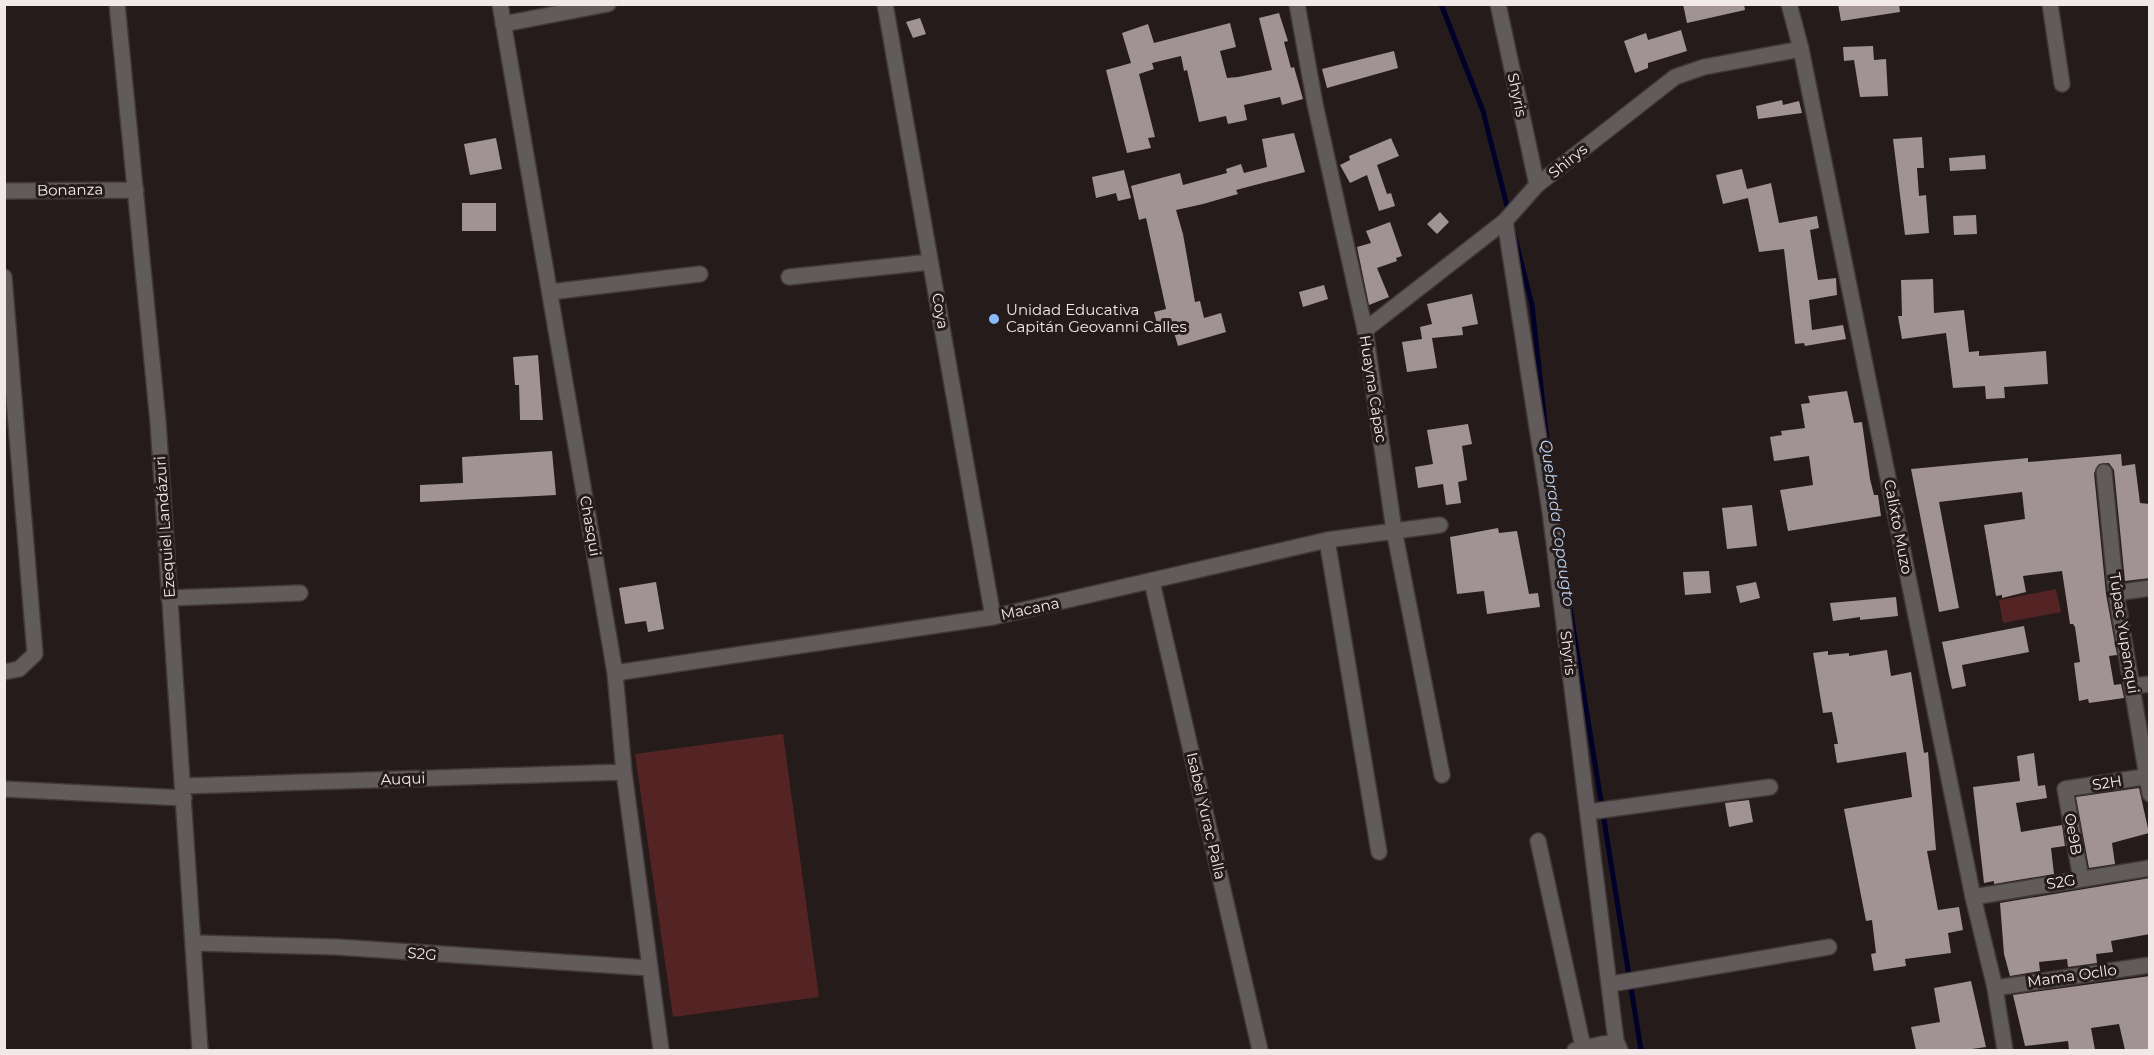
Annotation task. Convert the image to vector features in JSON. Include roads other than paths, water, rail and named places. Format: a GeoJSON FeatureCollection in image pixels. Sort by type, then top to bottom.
{"type":"FeatureCollection","features":[{"type":"Feature","properties":{"kind":"street","name":"Ezequiel Landázuri"},"geometry":{"type":"LineString","coordinates":[[117,4],[158,422],[200,1050]]}},
{"type":"Feature","properties":{"kind":"street","name":"Chasqui"},"geometry":{"type":"LineString","coordinates":[[500,4],[615,673],[624,772],[662,1050]]}},
{"type":"Feature","properties":{"kind":"street"},"geometry":{"type":"LineString","coordinates":[[503,24],[608,4]]}},
{"type":"Feature","properties":{"kind":"street","name":"Coya"},"geometry":{"type":"LineString","coordinates":[[885,4],[993,617]]}},
{"type":"Feature","properties":{"kind":"street","name":"Huayna Cápac"},"geometry":{"type":"LineString","coordinates":[[1297,4],[1315,104],[1365,330],[1394,530],[1442,775]]}},
{"type":"Feature","properties":{"kind":"street","name":"Shyris"},"geometry":{"type":"LineString","coordinates":[[1498,4],[1537,185]]}},
{"type":"Feature","properties":{"kind":"street","name":"Calixto Muzo"},"geometry":{"type":"LineString","coordinates":[[1789,4],[1801,49],[1973,897],[1995,988],[2005,1050]]}},
{"type":"Feature","properties":{"kind":"street"},"geometry":{"type":"LineString","coordinates":[[2050,4],[2062,84]]}},
{"type":"Feature","properties":{"kind":"street","name":"Shirys"},"geometry":{"type":"LineString","coordinates":[[1365,330],[1505,221],[1537,185],[1675,78],[1704,67],[1801,49]]}},
{"type":"Feature","properties":{"kind":"street","name":"Bonanza"},"geometry":{"type":"LineString","coordinates":[[4,191],[136,190]]}},
{"type":"Feature","properties":{"kind":"street","name":"Shyris"},"geometry":{"type":"LineString","coordinates":[[1505,221],[1550,511],[1618,1046]]}},
{"type":"Feature","properties":{"kind":"street"},"geometry":{"type":"LineString","coordinates":[[789,277],[930,262]]}},
{"type":"Feature","properties":{"kind":"street"},"geometry":{"type":"LineString","coordinates":[[550,292],[700,274]]}},
{"type":"Feature","properties":{"kind":"street"},"geometry":{"type":"LineString","coordinates":[[4,277],[12,462],[35,654],[19,669],[4,672]]}},
{"type":"Feature","properties":{"kind":"street","name":"Túpac Yupanqui"},"geometry":{"type":"LineString","coordinates":[[2104,472],[2116,593],[2150,794]]}},
{"type":"Feature","properties":{"kind":"street","name":"Macana"},"geometry":{"type":"LineString","coordinates":[[615,673],[993,617],[1327,540],[1440,525]]}},
{"type":"Feature","properties":{"kind":"street"},"geometry":{"type":"LineString","coordinates":[[1327,540],[1379,852]]}},
{"type":"Feature","properties":{"kind":"street","name":"Isabel Yurac Palla"},"geometry":{"type":"LineString","coordinates":[[1152,582],[1260,1050]]}},
{"type":"Feature","properties":{"kind":"street"},"geometry":{"type":"LineString","coordinates":[[2116,593],[2150,588]]}},
{"type":"Feature","properties":{"kind":"street"},"geometry":{"type":"LineString","coordinates":[[169,598],[300,593]]}},
{"type":"Feature","properties":{"kind":"street"},"geometry":{"type":"LineString","coordinates":[[2132,686],[2150,684]]}},
{"type":"Feature","properties":{"kind":"street","name":"Auqui"},"geometry":{"type":"LineString","coordinates":[[4,789],[184,792],[624,772]]}},
{"type":"Feature","properties":{"kind":"street","name":"S2H"},"geometry":{"type":"LineString","coordinates":[[2065,789],[2148,776]]}},
{"type":"Feature","properties":{"kind":"street"},"geometry":{"type":"LineString","coordinates":[[1588,812],[1770,787]]}},
{"type":"Feature","properties":{"kind":"street","name":"Oe9B"},"geometry":{"type":"LineString","coordinates":[[2065,789],[2081,879]]}},
{"type":"Feature","properties":{"kind":"street"},"geometry":{"type":"LineString","coordinates":[[1538,841],[1579,1048],[1618,1046]]}},
{"type":"Feature","properties":{"kind":"street","name":"S2G"},"geometry":{"type":"LineString","coordinates":[[1973,897],[2150,868]]}},
{"type":"Feature","properties":{"kind":"street","name":"S2G"},"geometry":{"type":"LineString","coordinates":[[194,943],[337,947],[650,968]]}},
{"type":"Feature","properties":{"kind":"street"},"geometry":{"type":"LineString","coordinates":[[1611,984],[1829,947]]}},
{"type":"Feature","properties":{"kind":"street","name":"Mama Ocllo"},"geometry":{"type":"LineString","coordinates":[[1995,988],[2150,965]]}},
{"type":"Feature","properties":{"kind":"waterway","name":"Quebrada Copaugto"},"geometry":{"type":"LineString","coordinates":[[1441,4],[1483,111],[1509,214]]}},
{"type":"Feature","properties":{"kind":"waterway","name":"Quebrada Copaugto"},"geometry":{"type":"LineString","coordinates":[[1514,234],[1532,305],[1548,450]]}},
{"type":"Feature","properties":{"kind":"waterway","name":"Quebrada Copaugto"},"geometry":{"type":"LineString","coordinates":[[1569,602],[1641,1050]]}},
{"type":"Feature","properties":{"kind":"place","name":"Unidad Educativa Capitán Geovanni Calles"},"geometry":{"type":"Point","coordinates":[994,319]}}]}
